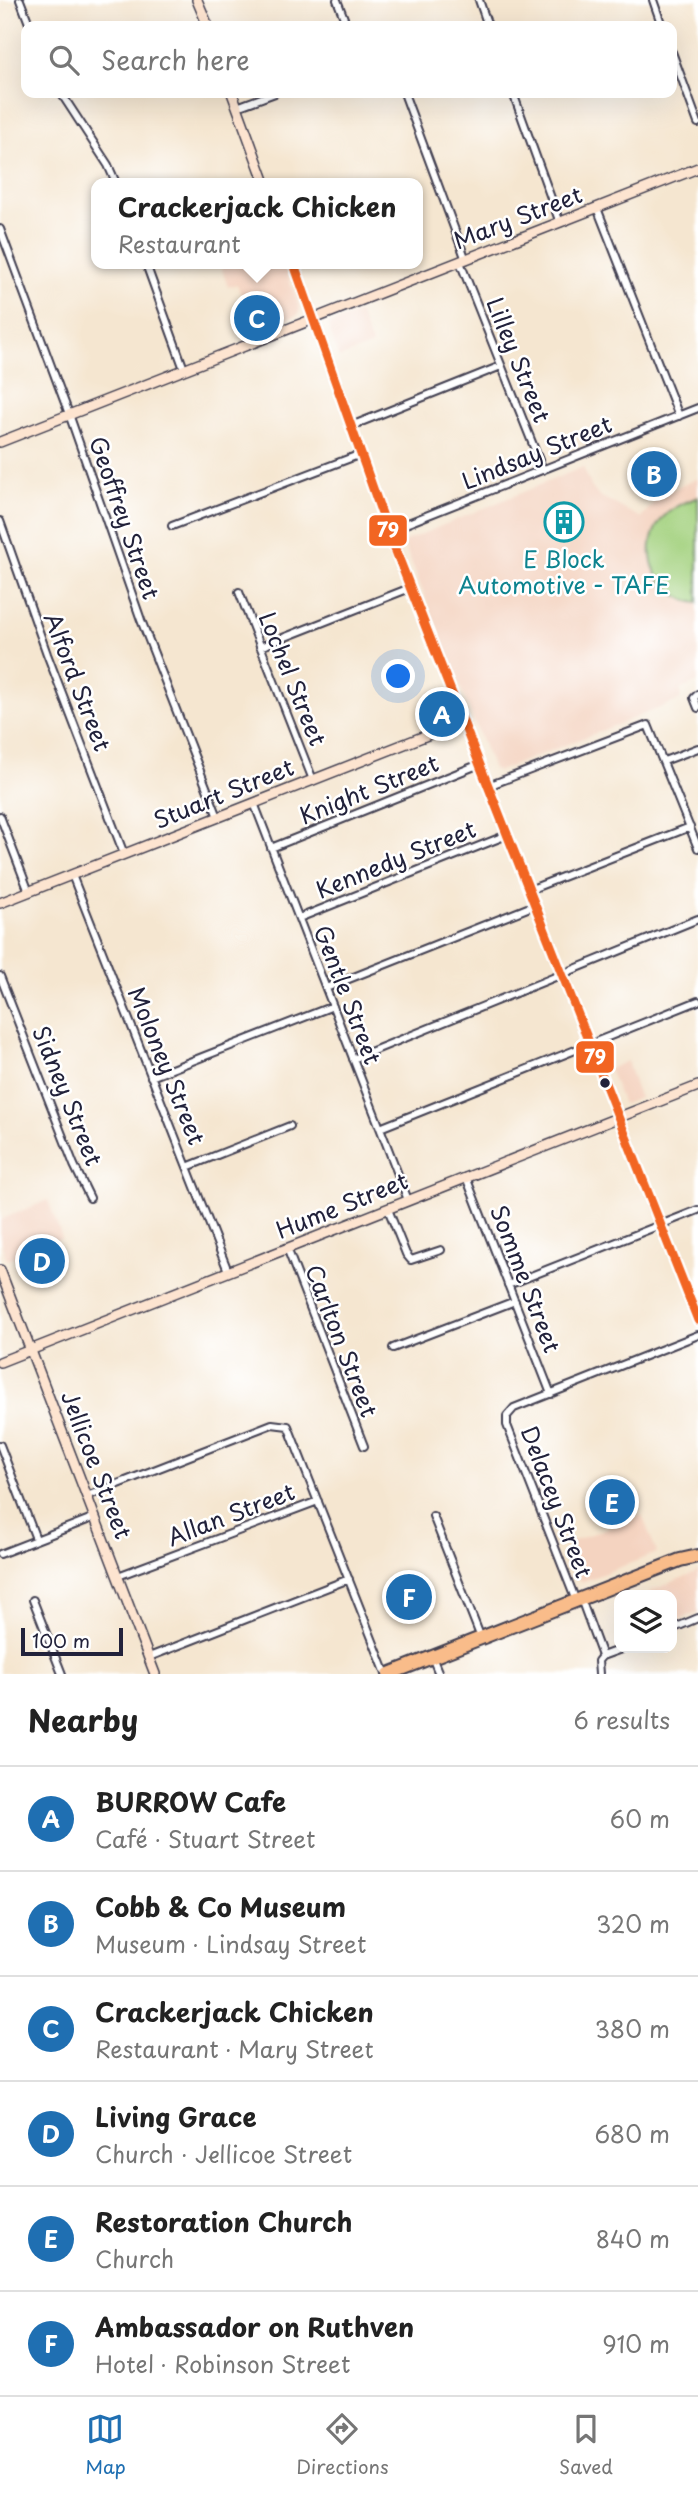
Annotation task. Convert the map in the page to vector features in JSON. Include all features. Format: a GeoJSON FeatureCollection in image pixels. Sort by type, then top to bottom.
{"type":"FeatureCollection","features":[{"type":"Feature","properties":{"kind":"highway"},"geometry":{"type":"LineString","coordinates":[[680,1560],[698,1547]]}},
{"type":"Feature","properties":{"kind":"highway"},"geometry":{"type":"LineString","coordinates":[[387,1674],[680,1560],[698,1556]]}},
{"type":"Feature","properties":{"kind":"street"},"geometry":{"type":"LineString","coordinates":[[20,0],[28,21]]}},
{"type":"Feature","properties":{"kind":"street"},"geometry":{"type":"LineString","coordinates":[[197,0],[206,21]]}},
{"type":"Feature","properties":{"kind":"street"},"geometry":{"type":"LineString","coordinates":[[337,0],[345,21]]}},
{"type":"Feature","properties":{"kind":"street"},"geometry":{"type":"LineString","coordinates":[[479,0],[486,21]]}},
{"type":"Feature","properties":{"kind":"street"},"geometry":{"type":"LineString","coordinates":[[653,0],[660,21]]}},
{"type":"Feature","properties":{"kind":"street"},"geometry":{"type":"LineString","coordinates":[[677,66],[698,123]]}},
{"type":"Feature","properties":{"kind":"street"},"geometry":{"type":"LineString","coordinates":[[64,98],[114,178]]}},
{"type":"Feature","properties":{"kind":"street"},"geometry":{"type":"LineString","coordinates":[[234,98],[263,178]]}},
{"type":"Feature","properties":{"kind":"street"},"geometry":{"type":"LineString","coordinates":[[237,107],[261,98]]}},
{"type":"Feature","properties":{"kind":"street","name":"Lilley Street"},"geometry":{"type":"LineString","coordinates":[[406,98],[501,366],[543,470]]}},
{"type":"Feature","properties":{"kind":"street"},"geometry":{"type":"LineString","coordinates":[[515,98],[560,223]]}},
{"type":"Feature","properties":{"kind":"street","name":"Mary Street"},"geometry":{"type":"LineString","coordinates":[[0,442],[698,169]]}},
{"type":"Feature","properties":{"kind":"street"},"geometry":{"type":"LineString","coordinates":[[597,208],[679,415]]}},
{"type":"Feature","properties":{"kind":"street","name":"Geoffrey Street"},"geometry":{"type":"LineString","coordinates":[[0,229],[69,414],[141,620],[218,817]]}},
{"type":"Feature","properties":{"kind":"street"},"geometry":{"type":"LineString","coordinates":[[148,269],[184,369]]}},
{"type":"Feature","properties":{"kind":"street"},"geometry":{"type":"LineString","coordinates":[[296,269],[388,531],[698,1320]]}},
{"type":"Feature","properties":{"kind":"street"},"geometry":{"type":"LineString","coordinates":[[351,426],[501,366]]}},
{"type":"Feature","properties":{"kind":"street","name":"Lindsay Street"},"geometry":{"type":"LineString","coordinates":[[388,531],[698,408]]}},
{"type":"Feature","properties":{"kind":"street"},"geometry":{"type":"LineString","coordinates":[[172,526],[361,454]]}},
{"type":"Feature","properties":{"kind":"street","name":"Alford Street"},"geometry":{"type":"LineString","coordinates":[[0,521],[47,654],[124,854]]}},
{"type":"Feature","properties":{"kind":"street"},"geometry":{"type":"LineString","coordinates":[[260,647],[410,588]]}},
{"type":"Feature","properties":{"kind":"street","name":"Lochel Street"},"geometry":{"type":"LineString","coordinates":[[239,592],[313,780]]}},
{"type":"Feature","properties":{"kind":"street"},"geometry":{"type":"LineString","coordinates":[[698,694],[694,699],[698,708]]}},
{"type":"Feature","properties":{"kind":"street","name":"Stuart Street"},"geometry":{"type":"LineString","coordinates":[[0,903],[463,721]]}},
{"type":"Feature","properties":{"kind":"street"},"geometry":{"type":"LineString","coordinates":[[488,786],[648,725],[698,848]]}},
{"type":"Feature","properties":{"kind":"street"},"geometry":{"type":"LineString","coordinates":[[664,761],[698,748]]}},
{"type":"Feature","properties":{"kind":"street","name":"Knight Street"},"geometry":{"type":"LineString","coordinates":[[271,849],[480,765]]}},
{"type":"Feature","properties":{"kind":"street","name":"Gentle Street"},"geometry":{"type":"LineString","coordinates":[[254,803],[408,1200]]}},
{"type":"Feature","properties":{"kind":"street"},"geometry":{"type":"LineString","coordinates":[[0,816],[29,892]]}},
{"type":"Feature","properties":{"kind":"street"},"geometry":{"type":"LineString","coordinates":[[529,890],[690,827]]}},
{"type":"Feature","properties":{"kind":"street","name":"Kennedy Street"},"geometry":{"type":"LineString","coordinates":[[299,918],[507,835]]}},
{"type":"Feature","properties":{"kind":"street","name":"Moloney Street"},"geometry":{"type":"LineString","coordinates":[[72,875],[228,1271]]}},
{"type":"Feature","properties":{"kind":"street"},"geometry":{"type":"LineString","coordinates":[[326,988],[535,905]]}},
{"type":"Feature","properties":{"kind":"street"},"geometry":{"type":"LineString","coordinates":[[353,1059],[698,919]]}},
{"type":"Feature","properties":{"kind":"street","name":"Sidney Street"},"geometry":{"type":"LineString","coordinates":[[0,976],[74,1165],[90,1198]]}},
{"type":"Feature","properties":{"kind":"street"},"geometry":{"type":"LineString","coordinates":[[380,1128],[698,1001]]}},
{"type":"Feature","properties":{"kind":"street"},"geometry":{"type":"LineString","coordinates":[[151,1077],[333,1006]]}},
{"type":"Feature","properties":{"kind":"street","name":"Hume Street"},"geometry":{"type":"LineString","coordinates":[[0,1362],[698,1086]]}},
{"type":"Feature","properties":{"kind":"street"},"geometry":{"type":"LineString","coordinates":[[187,1167],[290,1126]]}},
{"type":"Feature","properties":{"kind":"street","name":"Somme Street"},"geometry":{"type":"LineString","coordinates":[[466,1177],[551,1394]]}},
{"type":"Feature","properties":{"kind":"street","name":"Sidney Street"},"geometry":{"type":"LineString","coordinates":[[76,1193],[86,1189]]}},
{"type":"Feature","properties":{"kind":"street"},"geometry":{"type":"LineString","coordinates":[[388,1209],[411,1260],[441,1250]]}},
{"type":"Feature","properties":{"kind":"street"},"geometry":{"type":"LineString","coordinates":[[508,1284],[698,1210]]}},
{"type":"Feature","properties":{"kind":"street","name":"Carlton Street"},"geometry":{"type":"LineString","coordinates":[[287,1248],[364,1446]]}},
{"type":"Feature","properties":{"kind":"street","name":"Jellicoe Street"},"geometry":{"type":"LineString","coordinates":[[0,1270],[155,1674]]}},
{"type":"Feature","properties":{"kind":"street"},"geometry":{"type":"LineString","coordinates":[[393,1348],[515,1301]]}},
{"type":"Feature","properties":{"kind":"street"},"geometry":{"type":"LineString","coordinates":[[551,1394],[698,1335]]}},
{"type":"Feature","properties":{"kind":"street","name":"Delacey Street"},"geometry":{"type":"LineString","coordinates":[[551,1394],[514,1408],[507,1416],[507,1425],[602,1656]]}},
{"type":"Feature","properties":{"kind":"street"},"geometry":{"type":"LineString","coordinates":[[87,1496],[272,1424],[289,1426],[387,1674]]}},
{"type":"Feature","properties":{"kind":"street"},"geometry":{"type":"LineString","coordinates":[[0,1446],[36,1539]]}},
{"type":"Feature","properties":{"kind":"street","name":"Allan Street"},"geometry":{"type":"LineString","coordinates":[[118,1576],[317,1501]]}},
{"type":"Feature","properties":{"kind":"street"},"geometry":{"type":"LineString","coordinates":[[433,1516],[481,1638]]}},
{"type":"Feature","properties":{"kind":"street"},"geometry":{"type":"LineString","coordinates":[[0,1554],[95,1517]]}},
{"type":"Feature","properties":{"kind":"street"},"geometry":{"type":"LineString","coordinates":[[149,1657],[349,1579]]}},
{"type":"Feature","properties":{"kind":"street"},"geometry":{"type":"LineString","coordinates":[[33,1600],[62,1674]]}},
{"type":"Feature","properties":{"kind":"street"},"geometry":{"type":"LineString","coordinates":[[677,1627],[698,1618]]}},
{"type":"Feature","properties":{"kind":"street"},"geometry":{"type":"LineString","coordinates":[[599,1674],[598,1661],[602,1656],[614,1652]]}},
{"type":"Feature","properties":{"kind":"street"},"geometry":{"type":"LineString","coordinates":[[432,1657],[439,1674]]}},
{"type":"Feature","properties":{"kind":"shaded area"},"geometry":{"type":"Polygon","coordinates":[[[222,269],[286,269],[300,309],[298,315],[255,331],[237,284],[228,287],[222,269]]]}},
{"type":"Feature","properties":{"kind":"shaded area"},"geometry":{"type":"Polygon","coordinates":[[[359,313],[372,345],[339,358],[328,325],[359,313]]]}},
{"type":"Feature","properties":{"kind":"shaded area"},"geometry":{"type":"Polygon","coordinates":[[[583,467],[598,495],[641,518],[665,493],[698,478],[698,682],[681,689],[680,700],[499,771],[493,769],[403,542],[583,467]]]}},
{"type":"Feature","properties":{"kind":"shaded area"},"geometry":{"type":"Polygon","coordinates":[[[627,1061],[639,1098],[623,1104],[609,1069],[627,1061]]]}},
{"type":"Feature","properties":{"kind":"shaded area"},"geometry":{"type":"Polygon","coordinates":[[[48,1200],[62,1238],[7,1260],[0,1240],[0,1220],[48,1200]]]}},
{"type":"Feature","properties":{"kind":"shaded area"},"geometry":{"type":"Polygon","coordinates":[[[642,1515],[657,1553],[581,1582],[566,1544],[642,1515]]]}},
{"type":"Feature","properties":{"kind":"shaded area"},"geometry":{"type":"Polygon","coordinates":[[[698,1571],[698,1612],[677,1620],[677,1590],[654,1590],[698,1571]]]}},
{"type":"Feature","properties":{"kind":"green space"},"geometry":{"type":"Polygon","coordinates":[[[698,497],[698,603],[672,593],[663,583],[651,559],[651,546],[661,520],[678,506],[698,497]]]}},
{"type":"Feature","properties":{"kind":"transit line","name":"79"},"geometry":{"type":"LineString","coordinates":[[296,269],[388,531],[698,1320]]}},
{"type":"Feature","properties":{"kind":"place","name":"Crackerjack Chicken"},"geometry":{"type":"Point","coordinates":[257,318]}},
{"type":"Feature","properties":{"kind":"place","name":"Cobb & Co Museum"},"geometry":{"type":"Point","coordinates":[654,474]}},
{"type":"Feature","properties":{"kind":"place","name":"E Block Automotive - TAFE"},"geometry":{"type":"Point","coordinates":[564,522]}},
{"type":"Feature","properties":{"kind":"place","name":"BURROW Cafe"},"geometry":{"type":"Point","coordinates":[442,714]}},
{"type":"Feature","properties":{"kind":"place","name":"Living Grace"},"geometry":{"type":"Point","coordinates":[42,1261]}},
{"type":"Feature","properties":{"kind":"place","name":"Restoration Church"},"geometry":{"type":"Point","coordinates":[612,1502]}},
{"type":"Feature","properties":{"kind":"place","name":"Ambassador on Ruthven"},"geometry":{"type":"Point","coordinates":[409,1597]}}]}
